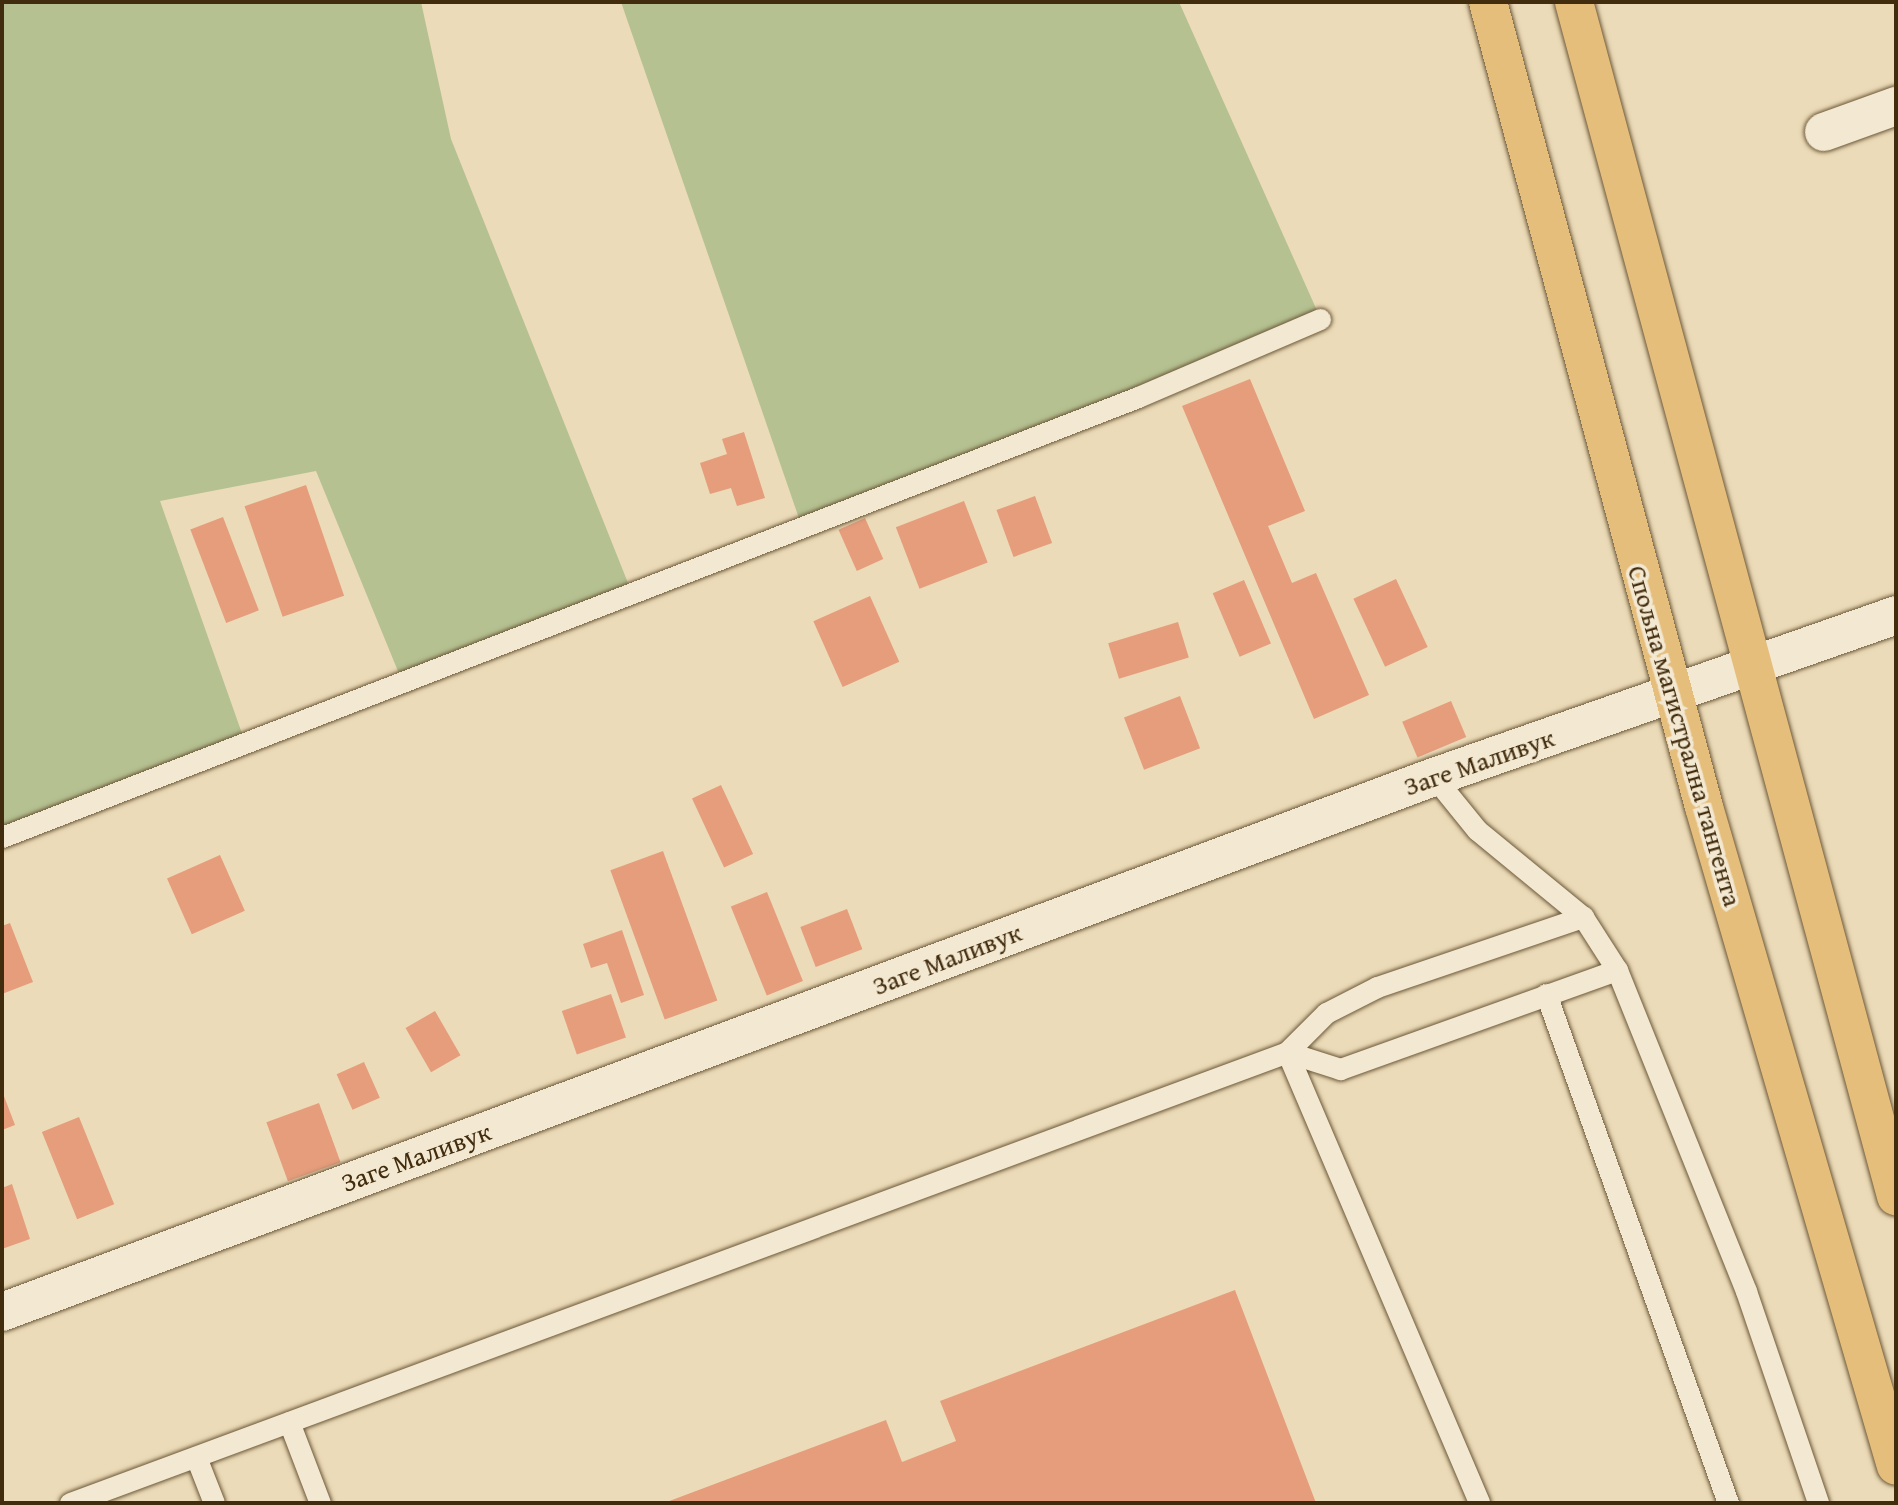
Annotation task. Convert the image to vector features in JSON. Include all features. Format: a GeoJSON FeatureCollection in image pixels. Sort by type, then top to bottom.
{"type":"FeatureCollection","features":[{"type":"Feature","properties":{"kind":"highway","name":"Спољна магистрална тангента"},"geometry":{"type":"LineString","coordinates":[[1488,2],[1673,695],[1896,1466]]}},
{"type":"Feature","properties":{"kind":"highway"},"geometry":{"type":"LineString","coordinates":[[1574,2],[1896,1196]]}},
{"type":"Feature","properties":{"kind":"street"},"geometry":{"type":"LineString","coordinates":[[1824,132],[1896,106]]}},
{"type":"Feature","properties":{"kind":"street","name":"Заге Маливук"},"geometry":{"type":"LineString","coordinates":[[2,1312],[1434,777],[1896,615]]}},
{"type":"Feature","properties":{"kind":"lane"},"geometry":{"type":"LineString","coordinates":[[2,837],[1138,397],[1320,319]]}},
{"type":"Feature","properties":{"kind":"lane"},"geometry":{"type":"LineString","coordinates":[[1434,777],[1477,830],[1583,917],[1617,970],[1746,1292],[1818,1503]]}},
{"type":"Feature","properties":{"kind":"lane"},"geometry":{"type":"LineString","coordinates":[[70,1503],[1287,1052],[1326,1013],[1377,987],[1583,917]]}},
{"type":"Feature","properties":{"kind":"lane"},"geometry":{"type":"LineString","coordinates":[[1287,1052],[1340,1069],[1617,970]]}},
{"type":"Feature","properties":{"kind":"lane"},"geometry":{"type":"LineString","coordinates":[[1546,994],[1728,1503]]}},
{"type":"Feature","properties":{"kind":"lane"},"geometry":{"type":"LineString","coordinates":[[1287,1052],[1479,1503]]}},
{"type":"Feature","properties":{"kind":"lane"},"geometry":{"type":"LineString","coordinates":[[289,1422],[320,1503]]}},
{"type":"Feature","properties":{"kind":"lane"},"geometry":{"type":"LineString","coordinates":[[196,1457],[214,1503]]}},
{"type":"Feature","properties":{"kind":"green space"},"geometry":{"type":"Polygon","coordinates":[[[2,2],[421,2],[451,139],[632,593],[402,681],[316,471],[160,501],[245,742],[2,838],[2,2]]]}},
{"type":"Feature","properties":{"kind":"green space"},"geometry":{"type":"Polygon","coordinates":[[[621,2],[1179,2],[1319,315],[802,527],[621,2]]]}},
{"type":"Feature","properties":{"kind":"building"},"geometry":{"type":"Polygon","coordinates":[[[1250,379],[1305,511],[1268,526],[1292,583],[1316,573],[1369,695],[1314,719],[1182,406],[1250,379]]]}},
{"type":"Feature","properties":{"kind":"building"},"geometry":{"type":"Polygon","coordinates":[[[744,432],[765,498],[737,506],[731,488],[710,494],[700,463],[727,454],[722,439],[744,432]]]}},
{"type":"Feature","properties":{"kind":"building"},"geometry":{"type":"Polygon","coordinates":[[[306,485],[344,596],[283,617],[245,506],[306,485]]]}},
{"type":"Feature","properties":{"kind":"building"},"geometry":{"type":"Polygon","coordinates":[[[1035,496],[1052,543],[1014,557],[996,510],[1035,496]]]}},
{"type":"Feature","properties":{"kind":"building"},"geometry":{"type":"Polygon","coordinates":[[[964,501],[988,563],[920,589],[896,527],[964,501]]]}},
{"type":"Feature","properties":{"kind":"building"},"geometry":{"type":"Polygon","coordinates":[[[223,517],[259,610],[226,623],[190,530],[223,517]]]}},
{"type":"Feature","properties":{"kind":"building"},"geometry":{"type":"Polygon","coordinates":[[[865,518],[883,559],[857,571],[839,530],[865,518]]]}},
{"type":"Feature","properties":{"kind":"building"},"geometry":{"type":"Polygon","coordinates":[[[1396,579],[1428,647],[1385,667],[1353,599],[1396,579]]]}},
{"type":"Feature","properties":{"kind":"building"},"geometry":{"type":"Polygon","coordinates":[[[1244,580],[1271,644],[1240,657],[1213,593],[1244,580]]]}},
{"type":"Feature","properties":{"kind":"building"},"geometry":{"type":"Polygon","coordinates":[[[870,596],[899,662],[843,687],[813,621],[870,596]]]}},
{"type":"Feature","properties":{"kind":"building"},"geometry":{"type":"Polygon","coordinates":[[[1178,622],[1189,657],[1119,679],[1108,643],[1178,622]]]}},
{"type":"Feature","properties":{"kind":"building"},"geometry":{"type":"Polygon","coordinates":[[[1180,696],[1200,748],[1144,770],[1124,718],[1180,696]]]}},
{"type":"Feature","properties":{"kind":"building"},"geometry":{"type":"Polygon","coordinates":[[[1451,701],[1466,737],[1417,758],[1402,722],[1451,701]]]}},
{"type":"Feature","properties":{"kind":"building"},"geometry":{"type":"Polygon","coordinates":[[[721,785],[753,854],[724,867],[692,799],[721,785]]]}},
{"type":"Feature","properties":{"kind":"building"},"geometry":{"type":"Polygon","coordinates":[[[663,851],[717,1000],[665,1020],[610,870],[663,851]]]}},
{"type":"Feature","properties":{"kind":"building"},"geometry":{"type":"Polygon","coordinates":[[[220,855],[245,911],[192,934],[167,879],[220,855]]]}},
{"type":"Feature","properties":{"kind":"building"},"geometry":{"type":"Polygon","coordinates":[[[767,892],[803,981],[767,996],[731,907],[767,892]]]}},
{"type":"Feature","properties":{"kind":"building"},"geometry":{"type":"Polygon","coordinates":[[[847,909],[862,949],[816,967],[800,927],[847,909]]]}},
{"type":"Feature","properties":{"kind":"building"},"geometry":{"type":"Polygon","coordinates":[[[10,923],[33,982],[2,994],[2,926],[10,923]]]}},
{"type":"Feature","properties":{"kind":"building"},"geometry":{"type":"Polygon","coordinates":[[[622,930],[644,995],[621,1003],[607,963],[591,968],[583,944],[622,930]]]}},
{"type":"Feature","properties":{"kind":"building"},"geometry":{"type":"Polygon","coordinates":[[[611,994],[626,1037],[577,1054],[562,1011],[611,994]]]}},
{"type":"Feature","properties":{"kind":"building"},"geometry":{"type":"Polygon","coordinates":[[[435,1011],[460,1055],[431,1072],[406,1028],[435,1011]]]}},
{"type":"Feature","properties":{"kind":"building"},"geometry":{"type":"Polygon","coordinates":[[[364,1062],[380,1098],[352,1110],[337,1074],[364,1062]]]}},
{"type":"Feature","properties":{"kind":"building"},"geometry":{"type":"Polygon","coordinates":[[[2,1091],[15,1125],[2,1130],[2,1091]]]}},
{"type":"Feature","properties":{"kind":"building"},"geometry":{"type":"Polygon","coordinates":[[[319,1103],[341,1162],[288,1181],[266,1122],[319,1103]]]}},
{"type":"Feature","properties":{"kind":"building"},"geometry":{"type":"Polygon","coordinates":[[[79,1117],[114,1204],[77,1219],[42,1132],[79,1117]]]}},
{"type":"Feature","properties":{"kind":"building"},"geometry":{"type":"Polygon","coordinates":[[[12,1184],[30,1239],[2,1249],[2,1188],[12,1184]]]}},
{"type":"Feature","properties":{"kind":"building"},"geometry":{"type":"Polygon","coordinates":[[[1235,1290],[1316,1503],[664,1503],[886,1420],[902,1462],[956,1441],[940,1401],[1235,1290]]]}}]}
